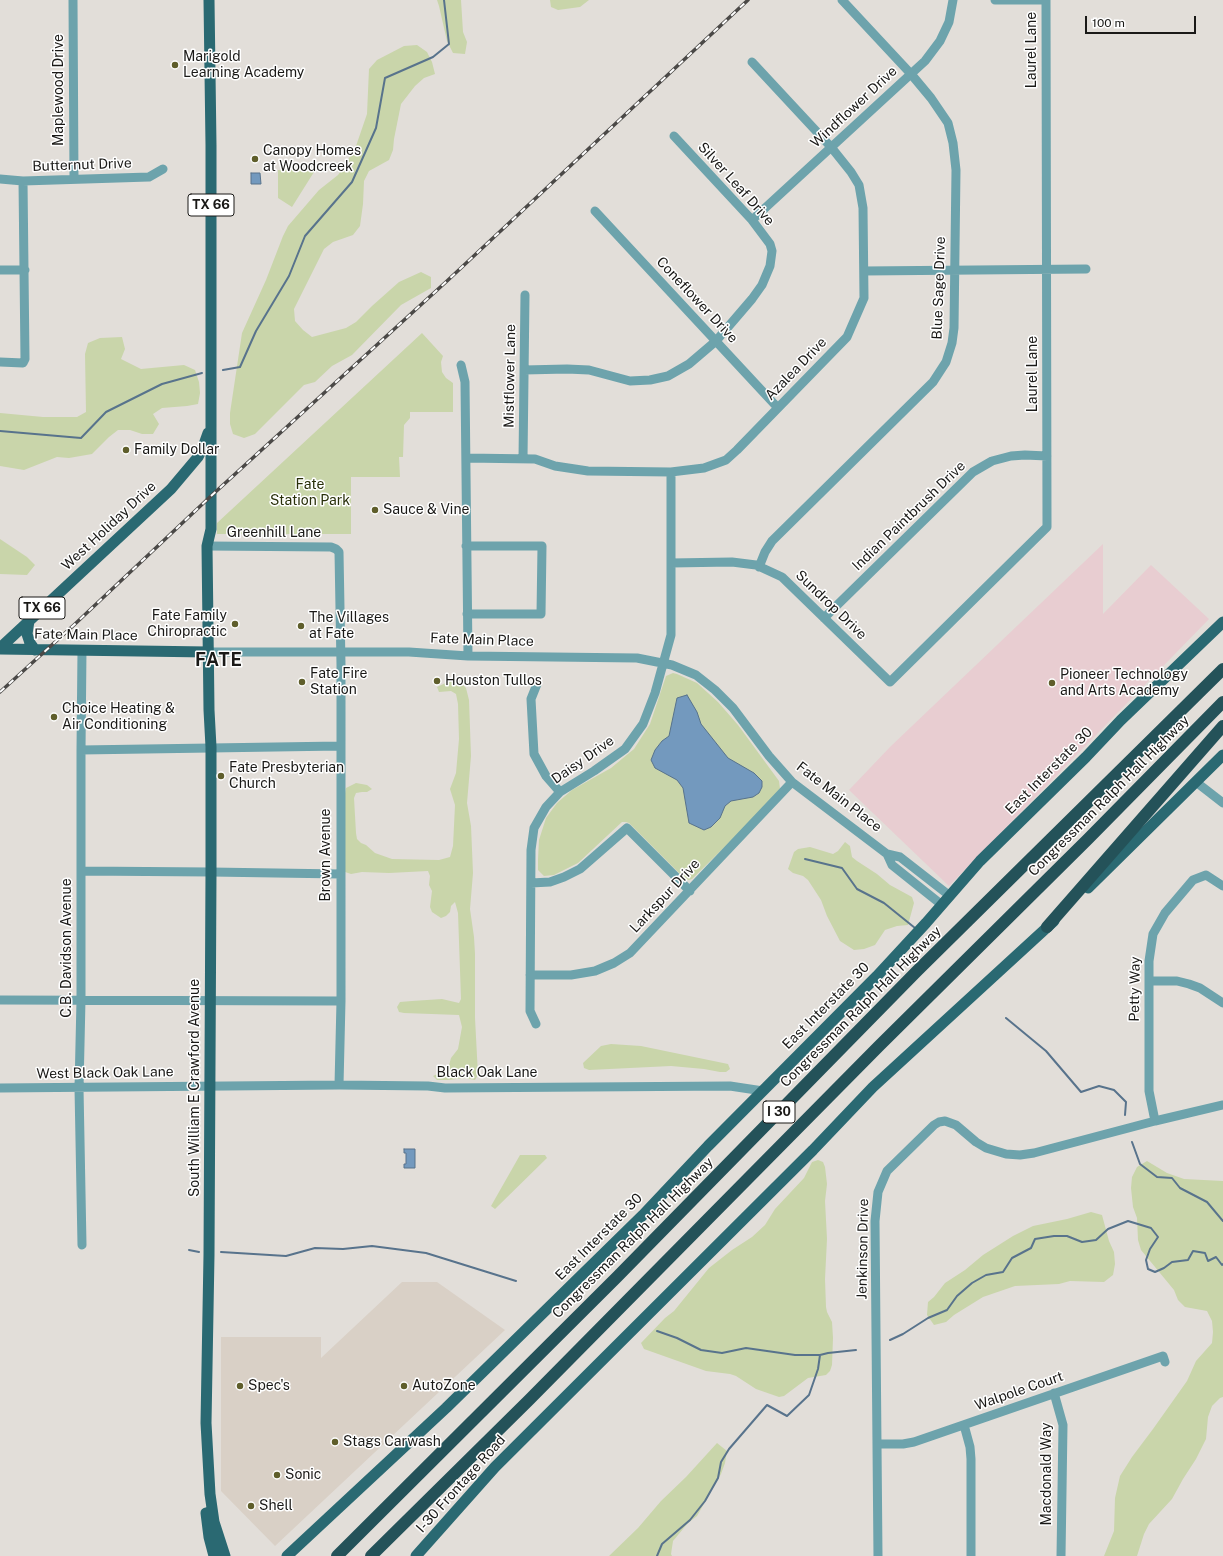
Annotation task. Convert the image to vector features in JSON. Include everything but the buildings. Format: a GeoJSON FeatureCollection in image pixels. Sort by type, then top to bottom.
{"type":"FeatureCollection","features":[{"type":"Feature","properties":{"kind":"highway","name":"Congressman Ralph Hall Highway"},"geometry":{"type":"LineString","coordinates":[[337,1556],[617,1277],[917,971],[1223,669]]}},
{"type":"Feature","properties":{"kind":"highway","name":"Congressman Ralph Hall Highway"},"geometry":{"type":"LineString","coordinates":[[371,1556],[529,1400],[879,1046],[1082,845],[1223,702]]}},
{"type":"Feature","properties":{"kind":"highway"},"geometry":{"type":"LineString","coordinates":[[1047,927],[1223,726]]}},
{"type":"Feature","properties":{"kind":"main road","name":"TX 66"},"geometry":{"type":"LineString","coordinates":[[209,0],[211,145],[211,409]]}},
{"type":"Feature","properties":{"kind":"main road","name":"South William E Crawford Avenue"},"geometry":{"type":"LineString","coordinates":[[207,1466],[206,1423],[210,1086],[211,747],[209,710],[207,546],[211,529],[211,409]]}},
{"type":"Feature","properties":{"kind":"main road","name":"West Holiday Drive"},"geometry":{"type":"LineString","coordinates":[[0,648],[171,489],[189,469],[203,447],[208,434],[211,409]]}},
{"type":"Feature","properties":{"kind":"main road"},"geometry":{"type":"LineString","coordinates":[[29,621],[27,634],[30,643],[35,650]]}},
{"type":"Feature","properties":{"kind":"main road","name":"East Interstate 30"},"geometry":{"type":"LineString","coordinates":[[287,1556],[446,1408],[648,1210],[877,976],[980,861],[1086,757],[1121,720],[1223,622]]}},
{"type":"Feature","properties":{"kind":"main road","name":"Fate Main Place"},"geometry":{"type":"LineString","coordinates":[[0,648],[35,650],[208,652]]}},
{"type":"Feature","properties":{"kind":"main road"},"geometry":{"type":"LineString","coordinates":[[1047,927],[1223,755]]}},
{"type":"Feature","properties":{"kind":"main road","name":"I-30 Frontage Road"},"geometry":{"type":"LineString","coordinates":[[416,1556],[495,1467],[813,1150],[873,1087],[1047,927]]}},
{"type":"Feature","properties":{"kind":"main road"},"geometry":{"type":"LineString","coordinates":[[207,1466],[206,1517],[214,1556]]}},
{"type":"Feature","properties":{"kind":"main road"},"geometry":{"type":"LineString","coordinates":[[207,1466],[214,1522],[225,1556]]}},
{"type":"Feature","properties":{"kind":"street","name":"Maplewood Drive"},"geometry":{"type":"LineString","coordinates":[[73,0],[74,179]]}},
{"type":"Feature","properties":{"kind":"street","name":"Blue Sage Drive"},"geometry":{"type":"LineString","coordinates":[[760,567],[765,552],[772,541],[933,382],[946,362],[952,343],[954,328],[956,170],[953,143],[948,123],[931,98],[911,74],[842,0]]}},
{"type":"Feature","properties":{"kind":"street","name":"Windflower Drive"},"geometry":{"type":"LineString","coordinates":[[752,220],[925,61],[940,41],[950,22],[953,0]]}},
{"type":"Feature","properties":{"kind":"street"},"geometry":{"type":"LineString","coordinates":[[994,0],[1046,0]]}},
{"type":"Feature","properties":{"kind":"street","name":"Laurel Lane"},"geometry":{"type":"LineString","coordinates":[[890,682],[1048,527],[1046,0]]}},
{"type":"Feature","properties":{"kind":"street","name":"Azalea Drive"},"geometry":{"type":"LineString","coordinates":[[466,458],[535,459],[555,466],[588,471],[671,472],[704,468],[726,460],[737,450],[847,337],[864,298],[863,208],[859,185],[851,172],[831,147],[752,62]]}},
{"type":"Feature","properties":{"kind":"street","name":"Silver Leaf Drive"},"geometry":{"type":"LineString","coordinates":[[524,370],[589,370],[630,381],[650,380],[668,376],[689,364],[716,340],[752,299],[762,285],[770,266],[772,251],[770,244],[752,220],[674,136]]}},
{"type":"Feature","properties":{"kind":"street","name":"Butternut Drive"},"geometry":{"type":"LineString","coordinates":[[0,179],[23,180],[149,177],[163,169]]}},
{"type":"Feature","properties":{"kind":"street"},"geometry":{"type":"LineString","coordinates":[[0,362],[23,363],[25,359],[23,180]]}},
{"type":"Feature","properties":{"kind":"street","name":"Coneflower Drive"},"geometry":{"type":"LineString","coordinates":[[595,211],[778,408]]}},
{"type":"Feature","properties":{"kind":"street"},"geometry":{"type":"LineString","coordinates":[[864,271],[1086,269]]}},
{"type":"Feature","properties":{"kind":"street"},"geometry":{"type":"LineString","coordinates":[[0,270],[25,270]]}},
{"type":"Feature","properties":{"kind":"street","name":"Mistflower Lane"},"geometry":{"type":"LineString","coordinates":[[523,459],[525,294]]}},
{"type":"Feature","properties":{"kind":"street"},"geometry":{"type":"LineString","coordinates":[[461,365],[465,382],[468,656]]}},
{"type":"Feature","properties":{"kind":"street","name":"Indian Paintbrush Drive"},"geometry":{"type":"LineString","coordinates":[[824,618],[973,472],[992,461],[1011,456],[1047,456]]}},
{"type":"Feature","properties":{"kind":"street","name":"Daisy Drive"},"geometry":{"type":"LineString","coordinates":[[536,1024],[530,1011],[531,850],[534,828],[546,806],[560,792],[594,771],[625,749],[643,724],[655,693],[671,635],[671,472]]}},
{"type":"Feature","properties":{"kind":"street","name":"Greenhill Lane"},"geometry":{"type":"LineString","coordinates":[[207,546],[331,547],[336,549],[338,552]]}},
{"type":"Feature","properties":{"kind":"street"},"geometry":{"type":"LineString","coordinates":[[466,546],[542,546],[541,614],[467,614]]}},
{"type":"Feature","properties":{"kind":"street","name":"Brown Avenue"},"geometry":{"type":"LineString","coordinates":[[338,552],[341,874],[341,1001],[338,1085]]}},
{"type":"Feature","properties":{"kind":"street","name":"Sundrop Drive"},"geometry":{"type":"LineString","coordinates":[[671,563],[732,562],[760,567],[782,577],[890,682]]}},
{"type":"Feature","properties":{"kind":"street","name":"C.B. Davidson Avenue"},"geometry":{"type":"LineString","coordinates":[[82,650],[80,750],[81,1000],[79,1088],[82,1245]]}},
{"type":"Feature","properties":{"kind":"street","name":"Fate Main Place"},"geometry":{"type":"LineString","coordinates":[[208,652],[410,652],[468,656],[637,658],[664,662],[696,675],[715,690],[733,708],[769,756],[792,782],[887,854],[900,858],[950,896]]}},
{"type":"Feature","properties":{"kind":"street"},"geometry":{"type":"LineString","coordinates":[[537,684],[531,699],[534,754],[546,776],[560,792]]}},
{"type":"Feature","properties":{"kind":"street"},"geometry":{"type":"LineString","coordinates":[[80,750],[340,746]]}},
{"type":"Feature","properties":{"kind":"street","name":"Larkspur Drive"},"geometry":{"type":"LineString","coordinates":[[530,975],[571,975],[595,971],[614,963],[630,953],[792,782]]}},
{"type":"Feature","properties":{"kind":"street"},"geometry":{"type":"LineString","coordinates":[[1196,782],[1223,803]]}},
{"type":"Feature","properties":{"kind":"street"},"geometry":{"type":"LineString","coordinates":[[531,883],[550,882],[580,869],[627,828],[690,891]]}},
{"type":"Feature","properties":{"kind":"street","name":"Fate Main Place"},"geometry":{"type":"LineString","coordinates":[[887,854],[892,865],[942,905]]}},
{"type":"Feature","properties":{"kind":"street"},"geometry":{"type":"LineString","coordinates":[[81,871],[341,874]]}},
{"type":"Feature","properties":{"kind":"street","name":"Petty Way"},"geometry":{"type":"LineString","coordinates":[[1155,1121],[1149,1091],[1149,961],[1151,944],[1157,925],[1165,913],[1193,880],[1202,876],[1209,876],[1223,886]]}},
{"type":"Feature","properties":{"kind":"street"},"geometry":{"type":"LineString","coordinates":[[1149,981],[1177,981],[1189,984],[1200,988],[1223,1003]]}},
{"type":"Feature","properties":{"kind":"street"},"geometry":{"type":"LineString","coordinates":[[0,1000],[341,1001]]}},
{"type":"Feature","properties":{"kind":"street","name":"Black Oak Lane"},"geometry":{"type":"LineString","coordinates":[[210,1086],[338,1085],[428,1086],[445,1088],[730,1086],[763,1091]]}},
{"type":"Feature","properties":{"kind":"street","name":"West Black Oak Lane"},"geometry":{"type":"LineString","coordinates":[[0,1088],[210,1086]]}},
{"type":"Feature","properties":{"kind":"street","name":"Jenkinson Drive"},"geometry":{"type":"LineString","coordinates":[[878,1556],[875,1221],[878,1192],[887,1171],[934,1125],[945,1121],[956,1125],[976,1142],[986,1148],[1006,1154],[1020,1155],[1034,1153],[1155,1121],[1223,1105]]}},
{"type":"Feature","properties":{"kind":"street","name":"Walpole Court"},"geometry":{"type":"LineString","coordinates":[[877,1444],[903,1444],[914,1442],[1163,1356],[1165,1362]]}},
{"type":"Feature","properties":{"kind":"street","name":"Macdonald Way"},"geometry":{"type":"LineString","coordinates":[[1054,1393],[1063,1425],[1061,1556]]}},
{"type":"Feature","properties":{"kind":"street"},"geometry":{"type":"LineString","coordinates":[[964,1425],[970,1447],[971,1459],[971,1556]]}},
{"type":"Feature","properties":{"kind":"shaded area","name":"Pioneer Technology and Arts Academy"},"geometry":{"type":"Polygon","coordinates":[[[1103,544],[1103,614],[1151,565],[1209,619],[949,886],[849,790],[890,747],[1103,544]]]}},
{"type":"Feature","properties":{"kind":"shaded area"},"geometry":{"type":"Polygon","coordinates":[[[402,1282],[437,1282],[505,1330],[275,1546],[221,1491],[221,1337],[321,1337],[321,1358],[402,1282]]]}},
{"type":"Feature","properties":{"kind":"green space"},"geometry":{"type":"Polygon","coordinates":[[[437,0],[461,0],[463,32],[467,42],[465,54],[453,53],[447,41],[437,0]]]}},
{"type":"Feature","properties":{"kind":"green space"},"geometry":{"type":"Polygon","coordinates":[[[550,0],[589,0],[580,7],[558,10],[551,7],[550,0]]]}},
{"type":"Feature","properties":{"kind":"green space"},"geometry":{"type":"Polygon","coordinates":[[[417,45],[427,52],[432,62],[435,74],[424,78],[415,86],[401,104],[393,150],[389,160],[369,171],[364,181],[360,226],[353,235],[333,242],[324,249],[294,309],[295,321],[312,337],[346,328],[356,322],[399,282],[421,272],[431,277],[431,288],[401,305],[352,355],[332,366],[315,382],[304,385],[255,434],[244,438],[233,434],[230,424],[230,413],[242,333],[266,280],[283,236],[288,226],[319,190],[338,175],[356,146],[367,114],[369,69],[377,60],[404,46],[417,45]]]}},
{"type":"Feature","properties":{"kind":"green space"},"geometry":{"type":"Polygon","coordinates":[[[310,169],[314,172],[292,207],[278,198],[278,170],[310,169]]]}},
{"type":"Feature","properties":{"kind":"green space","name":"Fate Station Park"},"geometry":{"type":"Polygon","coordinates":[[[422,333],[443,356],[441,362],[442,372],[446,378],[453,383],[453,412],[410,412],[410,418],[404,425],[403,457],[399,457],[400,477],[351,477],[351,534],[217,534],[217,523],[422,333]]]}},
{"type":"Feature","properties":{"kind":"green space"},"geometry":{"type":"Polygon","coordinates":[[[122,337],[125,349],[121,359],[141,369],[184,365],[195,370],[199,382],[200,393],[198,404],[162,408],[153,414],[159,424],[153,434],[142,434],[130,430],[118,430],[92,454],[69,458],[57,457],[24,470],[0,466],[0,413],[43,417],[77,417],[86,412],[85,354],[88,343],[100,338],[122,337]]]}},
{"type":"Feature","properties":{"kind":"green space"},"geometry":{"type":"Polygon","coordinates":[[[0,539],[27,557],[35,565],[27,575],[0,574],[0,539]]]}},
{"type":"Feature","properties":{"kind":"green space"},"geometry":{"type":"Polygon","coordinates":[[[673,673],[697,683],[718,702],[738,725],[779,781],[780,789],[755,817],[692,879],[685,879],[629,823],[626,822],[622,822],[578,863],[554,875],[544,876],[538,870],[538,859],[539,840],[546,818],[557,803],[572,790],[611,768],[634,749],[650,724],[666,676],[673,673]]]}},
{"type":"Feature","properties":{"kind":"green space"},"geometry":{"type":"Polygon","coordinates":[[[452,680],[457,681],[466,688],[469,700],[471,756],[467,803],[471,826],[473,873],[470,909],[475,954],[475,1018],[478,1075],[475,1080],[465,1078],[437,1080],[433,1076],[448,1069],[451,1058],[458,1049],[462,1027],[459,1015],[404,1013],[399,1012],[397,1007],[400,1002],[442,999],[459,1003],[461,999],[458,913],[455,902],[451,906],[450,912],[446,916],[441,918],[432,912],[430,907],[432,891],[429,885],[430,876],[428,871],[389,873],[362,872],[351,874],[345,872],[345,793],[346,788],[356,783],[367,785],[372,789],[367,792],[356,793],[354,798],[356,833],[357,839],[361,843],[366,845],[375,853],[392,859],[439,860],[450,857],[453,846],[455,805],[450,789],[456,773],[459,739],[458,704],[456,694],[451,691],[439,692],[437,687],[452,680]]]}},
{"type":"Feature","properties":{"kind":"green space"},"geometry":{"type":"Polygon","coordinates":[[[845,842],[850,846],[852,857],[890,885],[912,897],[914,903],[908,925],[897,926],[885,930],[875,945],[864,949],[854,950],[840,941],[827,916],[821,900],[808,880],[788,869],[794,852],[798,849],[810,847],[833,854],[838,851],[845,842]]]}},
{"type":"Feature","properties":{"kind":"green space"},"geometry":{"type":"Polygon","coordinates":[[[611,1044],[641,1046],[728,1064],[730,1069],[726,1072],[720,1072],[671,1066],[589,1070],[584,1068],[583,1063],[601,1046],[611,1044]]]}},
{"type":"Feature","properties":{"kind":"green space"},"geometry":{"type":"Polygon","coordinates":[[[520,1155],[545,1155],[547,1158],[495,1209],[491,1206],[520,1155]]]}},
{"type":"Feature","properties":{"kind":"green space"},"geometry":{"type":"Polygon","coordinates":[[[818,1160],[823,1162],[825,1167],[827,1184],[825,1201],[827,1239],[825,1279],[826,1307],[832,1322],[833,1338],[832,1365],[830,1371],[826,1375],[808,1378],[784,1396],[779,1397],[756,1389],[736,1376],[706,1371],[644,1349],[641,1343],[665,1318],[674,1311],[709,1268],[752,1237],[765,1225],[775,1209],[804,1178],[812,1162],[818,1160]]]}},
{"type":"Feature","properties":{"kind":"green space"},"geometry":{"type":"Polygon","coordinates":[[[1147,1161],[1167,1173],[1184,1179],[1223,1181],[1223,1397],[1212,1406],[1208,1417],[1206,1439],[1196,1459],[1172,1499],[1149,1524],[1137,1556],[1104,1556],[1114,1531],[1115,1498],[1120,1476],[1187,1381],[1196,1361],[1212,1343],[1212,1321],[1207,1311],[1185,1307],[1178,1300],[1174,1290],[1141,1250],[1138,1240],[1137,1218],[1133,1207],[1131,1188],[1132,1177],[1137,1167],[1147,1161]]]}},
{"type":"Feature","properties":{"kind":"green space"},"geometry":{"type":"Polygon","coordinates":[[[1091,1212],[1102,1215],[1109,1241],[1114,1252],[1115,1264],[1113,1275],[1104,1282],[1070,1281],[1059,1284],[1015,1286],[983,1297],[954,1315],[946,1322],[934,1325],[927,1315],[928,1302],[945,1283],[965,1270],[983,1255],[1013,1236],[1033,1226],[1091,1212]]]}},
{"type":"Feature","properties":{"kind":"green space"},"geometry":{"type":"Polygon","coordinates":[[[717,1443],[727,1451],[721,1474],[697,1516],[688,1523],[673,1541],[672,1556],[609,1556],[638,1528],[661,1501],[686,1477],[717,1443]]]}},
{"type":"Feature","properties":{"kind":"water"},"geometry":{"type":"Polygon","coordinates":[[[251,173],[260,173],[261,184],[251,184],[251,173]]]}},
{"type":"Feature","properties":{"kind":"water"},"geometry":{"type":"Polygon","coordinates":[[[687,695],[697,712],[701,724],[728,758],[754,773],[762,781],[762,787],[759,793],[753,797],[731,801],[725,806],[720,818],[711,827],[704,830],[689,823],[683,788],[677,780],[655,768],[651,760],[655,750],[662,741],[669,736],[677,698],[687,695]]]}},
{"type":"Feature","properties":{"kind":"water"},"geometry":{"type":"Polygon","coordinates":[[[404,1149],[415,1149],[415,1168],[404,1168],[404,1164],[406,1164],[406,1153],[404,1153],[404,1149]]]}},
{"type":"Feature","properties":{"kind":"waterway"},"geometry":{"type":"LineString","coordinates":[[223,370],[240,367],[256,331],[289,276],[305,236],[352,182],[376,128],[385,78],[433,57],[449,44],[444,0]]}},
{"type":"Feature","properties":{"kind":"waterway"},"geometry":{"type":"LineString","coordinates":[[0,431],[81,438],[106,412],[162,384],[202,373]]}},
{"type":"Feature","properties":{"kind":"waterway"},"geometry":{"type":"LineString","coordinates":[[805,859],[842,868],[857,889],[884,903],[915,928]]}},
{"type":"Feature","properties":{"kind":"waterway"},"geometry":{"type":"LineString","coordinates":[[1006,1018],[1046,1051],[1081,1092],[1099,1086],[1114,1090],[1126,1102],[1125,1115]]}},
{"type":"Feature","properties":{"kind":"waterway"},"geometry":{"type":"LineString","coordinates":[[1132,1142],[1140,1164],[1157,1177],[1172,1178],[1180,1188],[1207,1202],[1223,1221]]}},
{"type":"Feature","properties":{"kind":"waterway"},"geometry":{"type":"LineString","coordinates":[[890,1340],[903,1334],[928,1318],[947,1310],[957,1296],[972,1283],[986,1275],[1003,1272],[1012,1258],[1031,1248],[1035,1239],[1054,1236],[1067,1236],[1082,1242],[1096,1240],[1108,1229],[1128,1221],[1151,1228],[1158,1237],[1150,1249],[1146,1260],[1148,1269],[1155,1272],[1172,1262],[1188,1260],[1193,1251],[1205,1253],[1208,1261],[1216,1257],[1222,1265],[1223,1264]]}},
{"type":"Feature","properties":{"kind":"waterway"},"geometry":{"type":"LineString","coordinates":[[221,1252],[286,1256],[315,1248],[343,1249],[372,1246],[426,1253],[516,1281]]}},
{"type":"Feature","properties":{"kind":"waterway"},"geometry":{"type":"LineString","coordinates":[[189,1250],[199,1252]]}},
{"type":"Feature","properties":{"kind":"waterway"},"geometry":{"type":"LineString","coordinates":[[657,1331],[677,1338],[701,1350],[722,1353],[746,1348],[795,1355],[820,1355]]}},
{"type":"Feature","properties":{"kind":"waterway"},"geometry":{"type":"LineString","coordinates":[[657,1556],[662,1544],[690,1520],[705,1501],[718,1478],[721,1462],[729,1449],[767,1405],[787,1416],[809,1395],[818,1369],[820,1355],[856,1350]]}},
{"type":"Feature","properties":{"kind":"railway"},"geometry":{"type":"LineString","coordinates":[[0,692],[75,624],[211,496],[447,281],[748,0]]}},
{"type":"Feature","properties":{"kind":"place","name":"Marigold Learning Academy"},"geometry":{"type":"Point","coordinates":[175,65]}},
{"type":"Feature","properties":{"kind":"place","name":"Canopy Homes at Woodcreek"},"geometry":{"type":"Point","coordinates":[255,159]}},
{"type":"Feature","properties":{"kind":"place","name":"Family Dollar"},"geometry":{"type":"Point","coordinates":[126,450]}},
{"type":"Feature","properties":{"kind":"place","name":"Sauce & Vine"},"geometry":{"type":"Point","coordinates":[375,510]}},
{"type":"Feature","properties":{"kind":"place","name":"Fate Family Chiropractic"},"geometry":{"type":"Point","coordinates":[235,624]}},
{"type":"Feature","properties":{"kind":"place","name":"The Villages at Fate"},"geometry":{"type":"Point","coordinates":[301,626]}},
{"type":"Feature","properties":{"kind":"place","name":"Houston Tullos"},"geometry":{"type":"Point","coordinates":[437,681]}},
{"type":"Feature","properties":{"kind":"place","name":"Fate Fire Station"},"geometry":{"type":"Point","coordinates":[302,682]}},
{"type":"Feature","properties":{"kind":"place","name":"Pioneer Technology and Arts Academy"},"geometry":{"type":"Point","coordinates":[1052,683]}},
{"type":"Feature","properties":{"kind":"place","name":"Choice Heating & Air Conditioning"},"geometry":{"type":"Point","coordinates":[54,717]}},
{"type":"Feature","properties":{"kind":"place","name":"Fate Presbyterian Church"},"geometry":{"type":"Point","coordinates":[221,776]}},
{"type":"Feature","properties":{"kind":"place","name":"Spec's"},"geometry":{"type":"Point","coordinates":[240,1386]}},
{"type":"Feature","properties":{"kind":"place","name":"AutoZone"},"geometry":{"type":"Point","coordinates":[404,1386]}},
{"type":"Feature","properties":{"kind":"place","name":"Stags Carwash"},"geometry":{"type":"Point","coordinates":[335,1442]}},
{"type":"Feature","properties":{"kind":"place","name":"Sonic"},"geometry":{"type":"Point","coordinates":[277,1475]}},
{"type":"Feature","properties":{"kind":"place","name":"Shell"},"geometry":{"type":"Point","coordinates":[251,1506]}},
{"type":"Feature","properties":{"kind":"district","name":"FATE"},"geometry":{"type":"Point","coordinates":[219,660]}}]}
